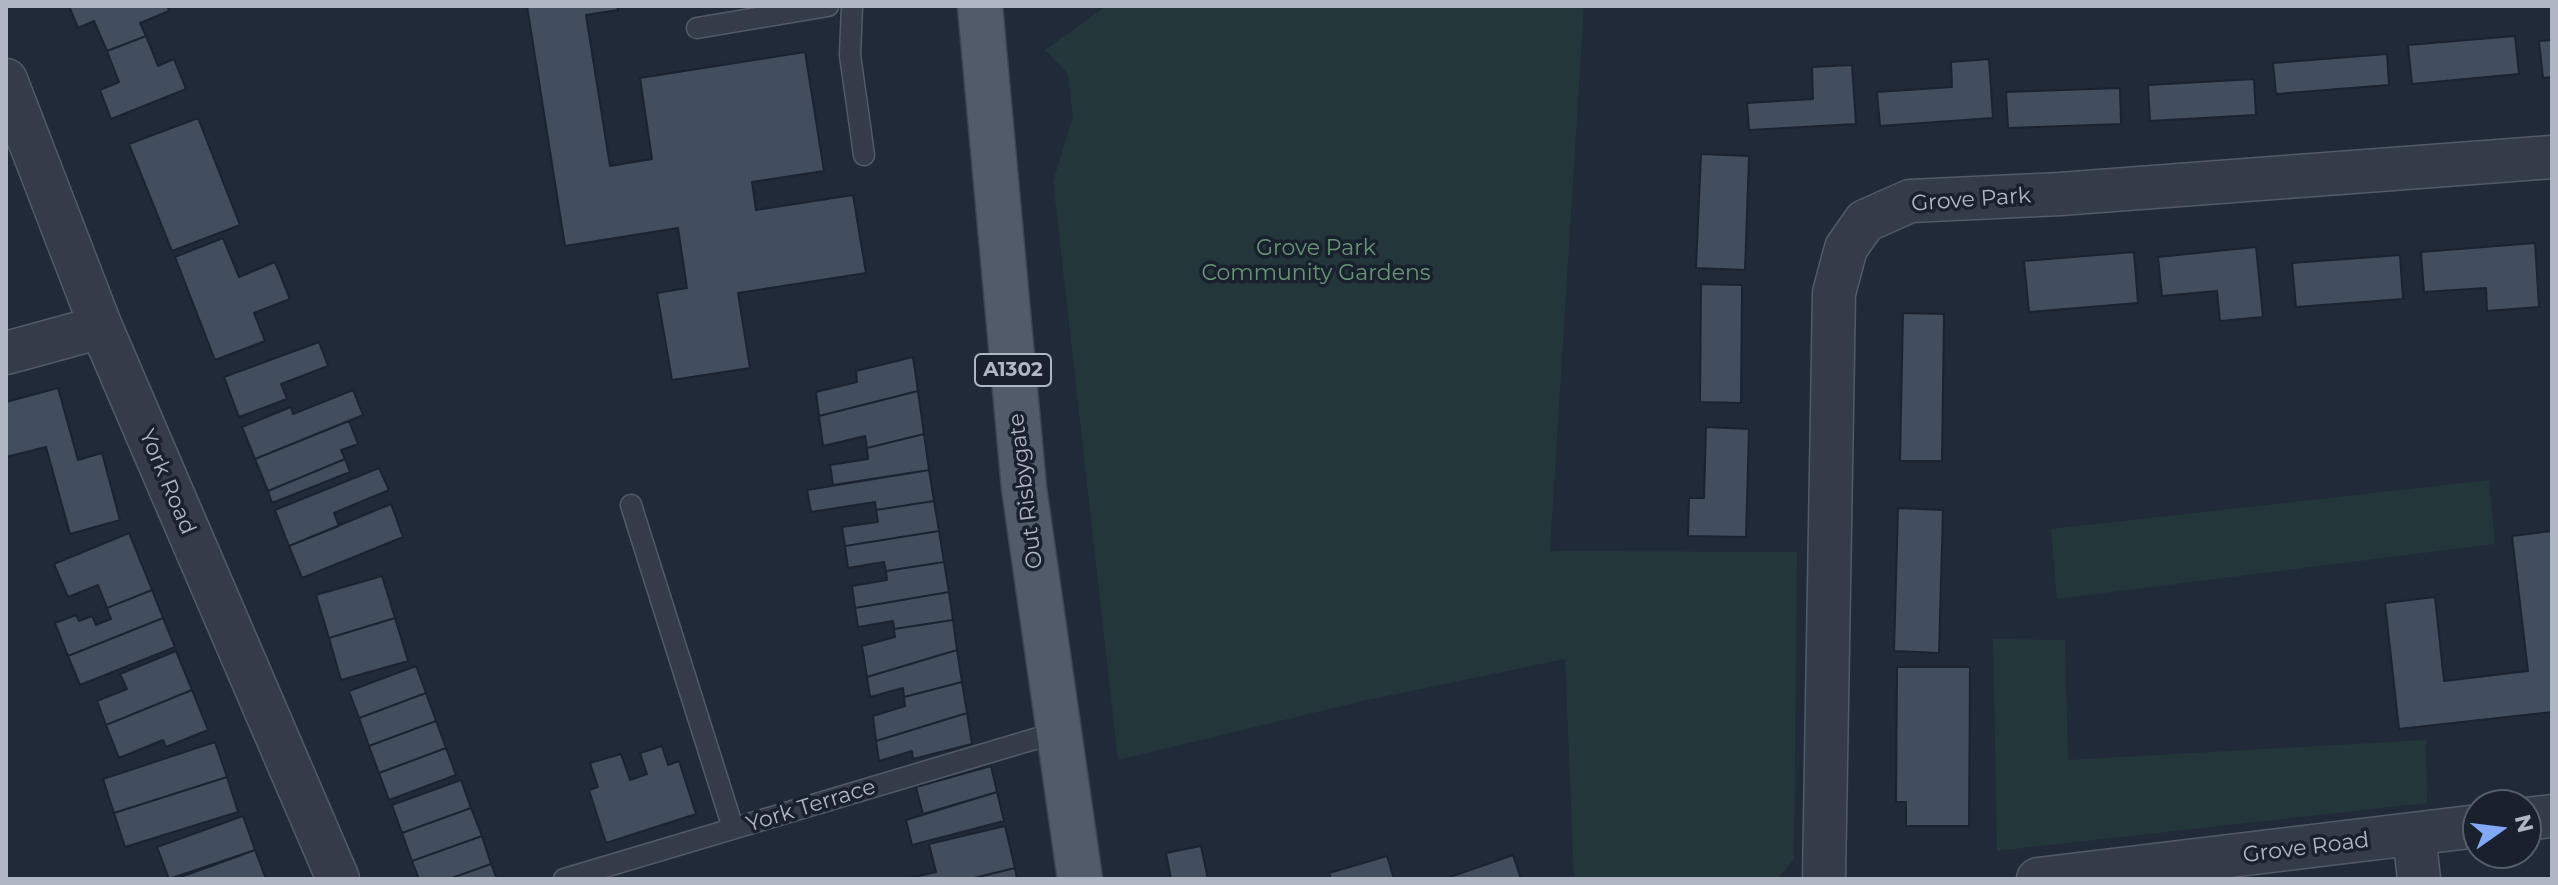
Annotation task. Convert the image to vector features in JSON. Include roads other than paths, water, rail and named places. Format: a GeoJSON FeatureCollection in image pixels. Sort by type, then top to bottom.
{"type":"FeatureCollection","features":[{"type":"Feature","properties":{"kind":"main road","name":"Out Risbygate"},"geometry":{"type":"LineString","coordinates":[[980,6],[1024,488],[1080,879]]}},
{"type":"Feature","properties":{"kind":"street","name":"York Road"},"geometry":{"type":"LineString","coordinates":[[6,80],[101,327],[338,879]]}},
{"type":"Feature","properties":{"kind":"street","name":"Grove Park"},"geometry":{"type":"LineString","coordinates":[[1824,879],[1834,293],[1846,248],[1865,221],[1910,201],[2060,194],[2552,157]]}},
{"type":"Feature","properties":{"kind":"street"},"geometry":{"type":"LineString","coordinates":[[6,353],[101,327]]}},
{"type":"Feature","properties":{"kind":"street","name":"Grove Road"},"geometry":{"type":"LineString","coordinates":[[2038,879],[2462,828]]}},
{"type":"Feature","properties":{"kind":"street"},"geometry":{"type":"LineString","coordinates":[[2414,835],[2419,879]]}},
{"type":"Feature","properties":{"kind":"lane"},"geometry":{"type":"LineString","coordinates":[[697,28],[828,6]]}},
{"type":"Feature","properties":{"kind":"lane"},"geometry":{"type":"LineString","coordinates":[[852,6],[850,55],[864,155]]}},
{"type":"Feature","properties":{"kind":"lane"},"geometry":{"type":"LineString","coordinates":[[631,505],[733,828]]}},
{"type":"Feature","properties":{"kind":"lane","name":"York Terrace"},"geometry":{"type":"LineString","coordinates":[[564,879],[1058,732]]}},
{"type":"Feature","properties":{"kind":"park label","name":"Grove Park Community Gardens"},"geometry":{"type":"Point","coordinates":[1316,262]}}]}
